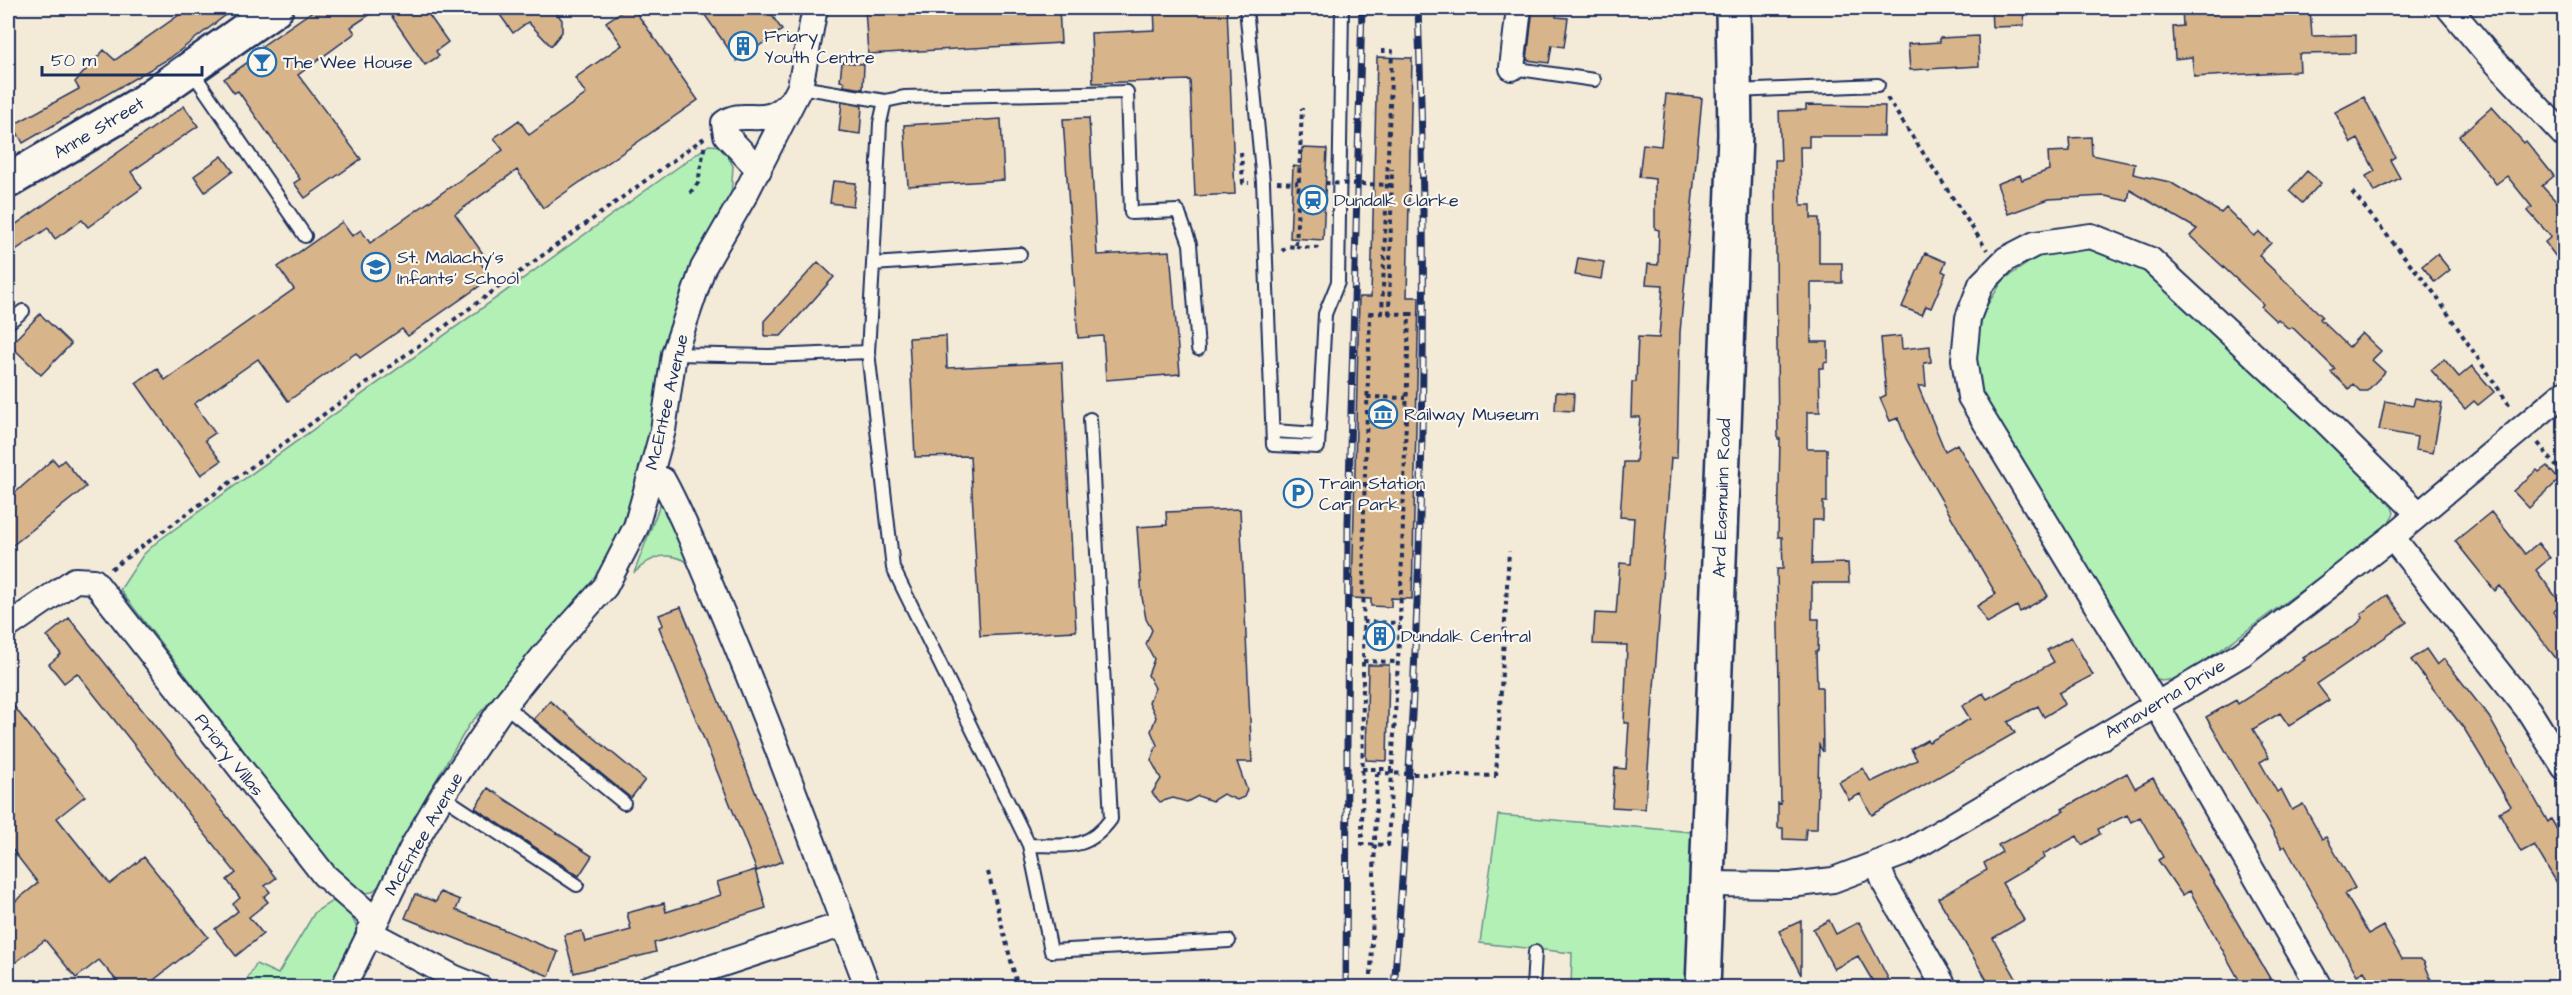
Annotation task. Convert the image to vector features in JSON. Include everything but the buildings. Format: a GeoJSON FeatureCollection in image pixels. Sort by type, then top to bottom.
{"type":"FeatureCollection","features":[{"type":"Feature","properties":{"kind":"street","name":"Anne Street"},"geometry":{"type":"LineString","coordinates":[[8,181],[140,104],[276,8]]}},
{"type":"Feature","properties":{"kind":"street","name":"McEntee Avenue"},"geometry":{"type":"LineString","coordinates":[[343,987],[372,926],[442,796],[504,705],[545,654],[605,587],[636,527],[663,430],[674,354],[703,268],[759,170],[796,93],[815,8]]}},
{"type":"Feature","properties":{"kind":"street"},"geometry":{"type":"LineString","coordinates":[[1512,68],[1519,8]]}},
{"type":"Feature","properties":{"kind":"street","name":"Ard Easmuinn Road"},"geometry":{"type":"LineString","coordinates":[[1703,987],[1735,91],[1733,8]]}},
{"type":"Feature","properties":{"kind":"street"},"geometry":{"type":"LineString","coordinates":[[2449,8],[2486,52],[2565,135]]}},
{"type":"Feature","properties":{"kind":"street"},"geometry":{"type":"LineString","coordinates":[[759,170],[726,135],[724,123],[730,119],[770,118],[783,111],[796,93]]}},
{"type":"Feature","properties":{"kind":"street"},"geometry":{"type":"LineString","coordinates":[[2319,987],[2156,705],[1970,397],[1964,359],[1968,318],[1981,284],[2006,259],[2036,244],[2091,236],[2151,260],[2325,421],[2419,514]]}},
{"type":"Feature","properties":{"kind":"street","name":"Annaverna Drive"},"geometry":{"type":"LineString","coordinates":[[1708,884],[1790,885],[1833,880],[1907,852],[2242,654],[2392,537],[2565,393]]}},
{"type":"Feature","properties":{"kind":"street"},"geometry":{"type":"LineString","coordinates":[[650,476],[663,480],[680,513],[764,712],[868,987]]}},
{"type":"Feature","properties":{"kind":"street"},"geometry":{"type":"LineString","coordinates":[[2392,537],[2529,711],[2565,767]]}},
{"type":"Feature","properties":{"kind":"street"},"geometry":{"type":"LineString","coordinates":[[8,626],[75,580],[94,581]]}},
{"type":"Feature","properties":{"kind":"street","name":"Priory Villas"},"geometry":{"type":"LineString","coordinates":[[94,581],[324,874],[372,926],[455,978],[480,987]]}},
{"type":"Feature","properties":{"kind":"street"},"geometry":{"type":"LineString","coordinates":[[1877,864],[1885,884],[1945,987]]}},
{"type":"Feature","properties":{"kind":"street"},"geometry":{"type":"LineString","coordinates":[[649,987],[844,924]]}},
{"type":"Feature","properties":{"kind":"lane"},"geometry":{"type":"LineString","coordinates":[[1245,8],[1263,182],[1273,445],[1318,447],[1325,314],[1338,282],[1342,8]]}},
{"type":"Feature","properties":{"kind":"lane"},"geometry":{"type":"LineString","coordinates":[[1512,68],[1594,80]]}},
{"type":"Feature","properties":{"kind":"lane"},"geometry":{"type":"LineString","coordinates":[[190,70],[305,236]]}},
{"type":"Feature","properties":{"kind":"lane"},"geometry":{"type":"LineString","coordinates":[[1735,91],[1878,85]]}},
{"type":"Feature","properties":{"kind":"lane"},"geometry":{"type":"LineString","coordinates":[[796,93],[885,101],[904,97],[1127,92],[1131,213],[1178,211],[1190,244],[1197,349]]}},
{"type":"Feature","properties":{"kind":"lane"},"geometry":{"type":"LineString","coordinates":[[885,101],[880,123],[868,352],[893,568],[1029,845],[1051,951],[1229,941]]}},
{"type":"Feature","properties":{"kind":"lane"},"geometry":{"type":"LineString","coordinates":[[873,264],[1020,254]]}},
{"type":"Feature","properties":{"kind":"lane"},"geometry":{"type":"LineString","coordinates":[[8,323],[24,311]]}},
{"type":"Feature","properties":{"kind":"lane"},"geometry":{"type":"LineString","coordinates":[[674,354],[769,356],[868,352]]}},
{"type":"Feature","properties":{"kind":"lane"},"geometry":{"type":"LineString","coordinates":[[1029,845],[1076,845],[1092,840],[1111,819],[1090,419]]}},
{"type":"Feature","properties":{"kind":"lane"},"geometry":{"type":"LineString","coordinates":[[1273,432],[1319,434]]}},
{"type":"Feature","properties":{"kind":"lane"},"geometry":{"type":"LineString","coordinates":[[504,705],[624,803]]}},
{"type":"Feature","properties":{"kind":"lane"},"geometry":{"type":"LineString","coordinates":[[442,796],[577,885]]}},
{"type":"Feature","properties":{"kind":"lane"},"geometry":{"type":"LineString","coordinates":[[1533,987],[1535,952]]}},
{"type":"Feature","properties":{"kind":"path"},"geometry":{"type":"LineString","coordinates":[[1380,51],[1392,51],[1382,314]]}},
{"type":"Feature","properties":{"kind":"path"},"geometry":{"type":"LineString","coordinates":[[1878,85],[1998,267]]}},
{"type":"Feature","properties":{"kind":"path"},"geometry":{"type":"LineString","coordinates":[[1296,247],[1302,108]]}},
{"type":"Feature","properties":{"kind":"path"},"geometry":{"type":"LineString","coordinates":[[94,581],[706,136],[698,183],[690,193]]}},
{"type":"Feature","properties":{"kind":"path"},"geometry":{"type":"LineString","coordinates":[[1389,314],[1392,169]]}},
{"type":"Feature","properties":{"kind":"path"},"geometry":{"type":"LineString","coordinates":[[1325,183],[1392,185]]}},
{"type":"Feature","properties":{"kind":"path"},"geometry":{"type":"LineString","coordinates":[[2352,192],[2434,293],[2524,426],[2565,476]]}},
{"type":"Feature","properties":{"kind":"path"},"geometry":{"type":"LineString","coordinates":[[1279,259],[1282,250],[1288,246],[1339,248]]}},
{"type":"Feature","properties":{"kind":"path"},"geometry":{"type":"LineString","coordinates":[[1409,314],[1400,623],[1388,845],[1375,845],[1362,844],[1365,486],[1370,313],[1416,314]]}},
{"type":"Feature","properties":{"kind":"path"},"geometry":{"type":"LineString","coordinates":[[1367,397],[1406,398]]}},
{"type":"Feature","properties":{"kind":"path"},"geometry":{"type":"LineString","coordinates":[[1365,486],[1404,487]]}},
{"type":"Feature","properties":{"kind":"path"},"geometry":{"type":"LineString","coordinates":[[1371,975],[1377,773],[1496,776],[1509,551]]}},
{"type":"Feature","properties":{"kind":"path"},"geometry":{"type":"LineString","coordinates":[[1363,622],[1400,623]]}},
{"type":"Feature","properties":{"kind":"path"},"geometry":{"type":"LineString","coordinates":[[1363,661],[1398,662]]}},
{"type":"Feature","properties":{"kind":"path"},"geometry":{"type":"LineString","coordinates":[[1362,769],[1392,769]]}},
{"type":"Feature","properties":{"kind":"path"},"geometry":{"type":"LineString","coordinates":[[988,872],[1018,987]]}},
{"type":"Feature","properties":{"kind":"green space"},"geometry":{"type":"Polygon","coordinates":[[[709,145],[722,146],[733,166],[731,197],[661,373],[647,446],[623,523],[596,579],[569,614],[469,725],[423,802],[380,885],[372,892],[358,894],[346,884],[120,590],[143,555],[158,541],[709,145]]]}},
{"type":"Feature","properties":{"kind":"green space"},"geometry":{"type":"Polygon","coordinates":[[[2070,248],[2112,252],[2156,275],[2387,493],[2394,513],[2385,529],[2182,678],[2161,681],[2141,670],[1982,396],[1975,348],[1984,310],[2003,280],[2037,257],[2070,248]]]}},
{"type":"Feature","properties":{"kind":"green space"},"geometry":{"type":"Polygon","coordinates":[[[661,502],[691,564],[675,557],[661,556],[647,562],[634,573],[661,502]]]}},
{"type":"Feature","properties":{"kind":"green space"},"geometry":{"type":"Polygon","coordinates":[[[1498,815],[1692,832],[1687,987],[1571,987],[1572,953],[1480,943],[1498,815]]]}},
{"type":"Feature","properties":{"kind":"green space"},"geometry":{"type":"Polygon","coordinates":[[[332,901],[347,908],[359,931],[332,987],[242,988],[256,964],[278,974],[315,912],[332,901]]]}},
{"type":"Feature","properties":{"kind":"railway"},"geometry":{"type":"LineString","coordinates":[[1346,988],[1348,523],[1362,8]]}},
{"type":"Feature","properties":{"kind":"railway"},"geometry":{"type":"LineString","coordinates":[[1394,988],[1411,743],[1421,498],[1423,253],[1418,8]]}},
{"type":"Feature","properties":{"kind":"place","name":"Friary Youth Centre"},"geometry":{"type":"Point","coordinates":[743,46]}},
{"type":"Feature","properties":{"kind":"place","name":"The Wee House"},"geometry":{"type":"Point","coordinates":[262,62]}},
{"type":"Feature","properties":{"kind":"place","name":"Dundalk Clarke"},"geometry":{"type":"Point","coordinates":[1313,200]}},
{"type":"Feature","properties":{"kind":"place","name":"St. Malachy's Infants' School"},"geometry":{"type":"Point","coordinates":[376,267]}},
{"type":"Feature","properties":{"kind":"place","name":"Railway Museum"},"geometry":{"type":"Point","coordinates":[1383,414]}},
{"type":"Feature","properties":{"kind":"place","name":"Train Station Car Park"},"geometry":{"type":"Point","coordinates":[1298,493]}},
{"type":"Feature","properties":{"kind":"place","name":"Dundalk Central"},"geometry":{"type":"Point","coordinates":[1380,636]}}]}
